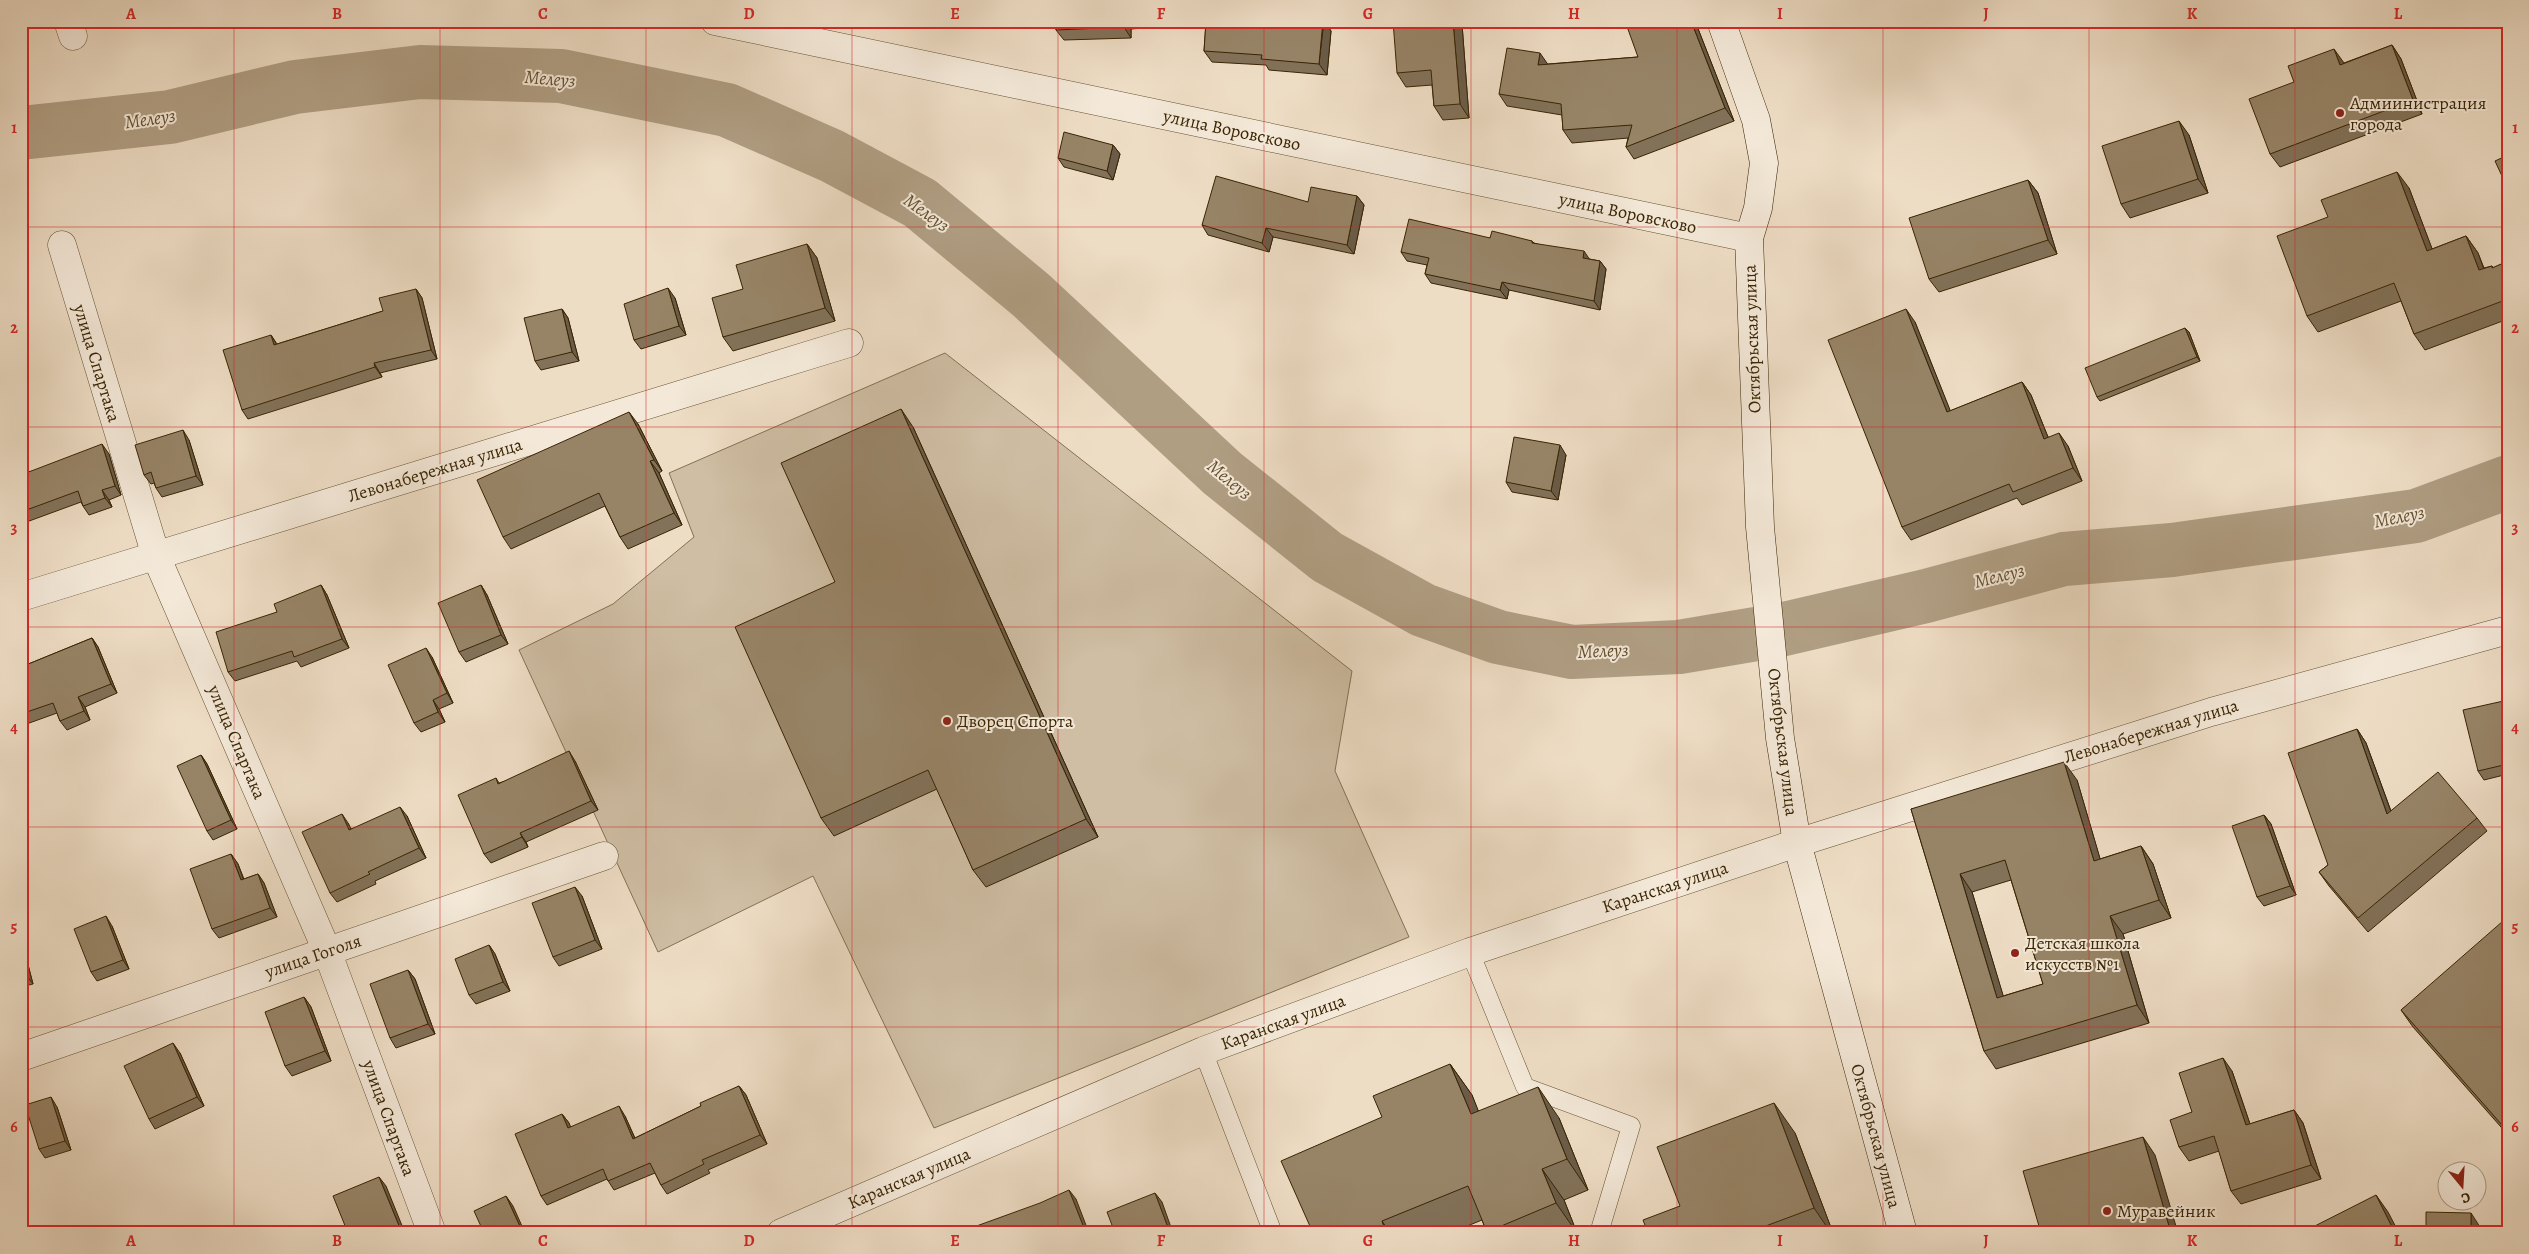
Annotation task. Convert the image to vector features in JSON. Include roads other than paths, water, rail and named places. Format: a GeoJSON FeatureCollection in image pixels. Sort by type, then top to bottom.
{"type":"FeatureCollection","features":[{"type":"Feature","properties":{"kind":"street","name":"улица Воровсково"},"geometry":{"type":"LineString","coordinates":[[715,21],[1749,238]]}},
{"type":"Feature","properties":{"kind":"street","name":"Октябрьская улица"},"geometry":{"type":"LineString","coordinates":[[1721,21],[1756,120],[1764,163],[1758,208],[1749,238],[1760,528],[1780,738],[1797,843],[1902,1233]]}},
{"type":"Feature","properties":{"kind":"street","name":"улица Спартака"},"geometry":{"type":"LineString","coordinates":[[62,245],[156,556],[328,951],[432,1233]]}},
{"type":"Feature","properties":{"kind":"street","name":"Левонабережная улица"},"geometry":{"type":"LineString","coordinates":[[21,597],[849,343]]}},
{"type":"Feature","properties":{"kind":"street","name":"Левонабережная улица"},"geometry":{"type":"LineString","coordinates":[[1797,843],[2211,712],[2508,630]]}},
{"type":"Feature","properties":{"kind":"street","name":"Каранская улица"},"geometry":{"type":"LineString","coordinates":[[781,1233],[1204,1051],[1470,952],[1797,843]]}},
{"type":"Feature","properties":{"kind":"street","name":"улица Гоголя"},"geometry":{"type":"LineString","coordinates":[[21,1057],[604,856]]}},
{"type":"Feature","properties":{"kind":"lane"},"geometry":{"type":"LineString","coordinates":[[1470,952],[1525,1087],[1631,1126],[1599,1233]]}},
{"type":"Feature","properties":{"kind":"lane"},"geometry":{"type":"LineString","coordinates":[[1204,1051],[1273,1233]]}},
{"type":"Feature","properties":{"kind":"waterway","name":"Мелеуз"},"geometry":{"type":"LineString","coordinates":[[21,133],[170,117],[295,87],[420,72],[561,76],[727,110],[832,156],[920,203],[1031,295],[1222,473],[1327,557],[1423,610],[1498,637],[1572,652],[1679,647],[1780,630],[1926,596],[2064,559],[2172,550],[2416,516],[2508,482]]}},
{"type":"Feature","properties":{"kind":"place","name":"Адмиинистрация города"},"geometry":{"type":"Point","coordinates":[2340,113]}},
{"type":"Feature","properties":{"kind":"place","name":"Дворец Спорта"},"geometry":{"type":"Point","coordinates":[947,721]}},
{"type":"Feature","properties":{"kind":"place","name":"Детская школа искусств №1"},"geometry":{"type":"Point","coordinates":[2015,953]}},
{"type":"Feature","properties":{"kind":"place","name":"Муравейник"},"geometry":{"type":"Point","coordinates":[2107,1211]}}]}
